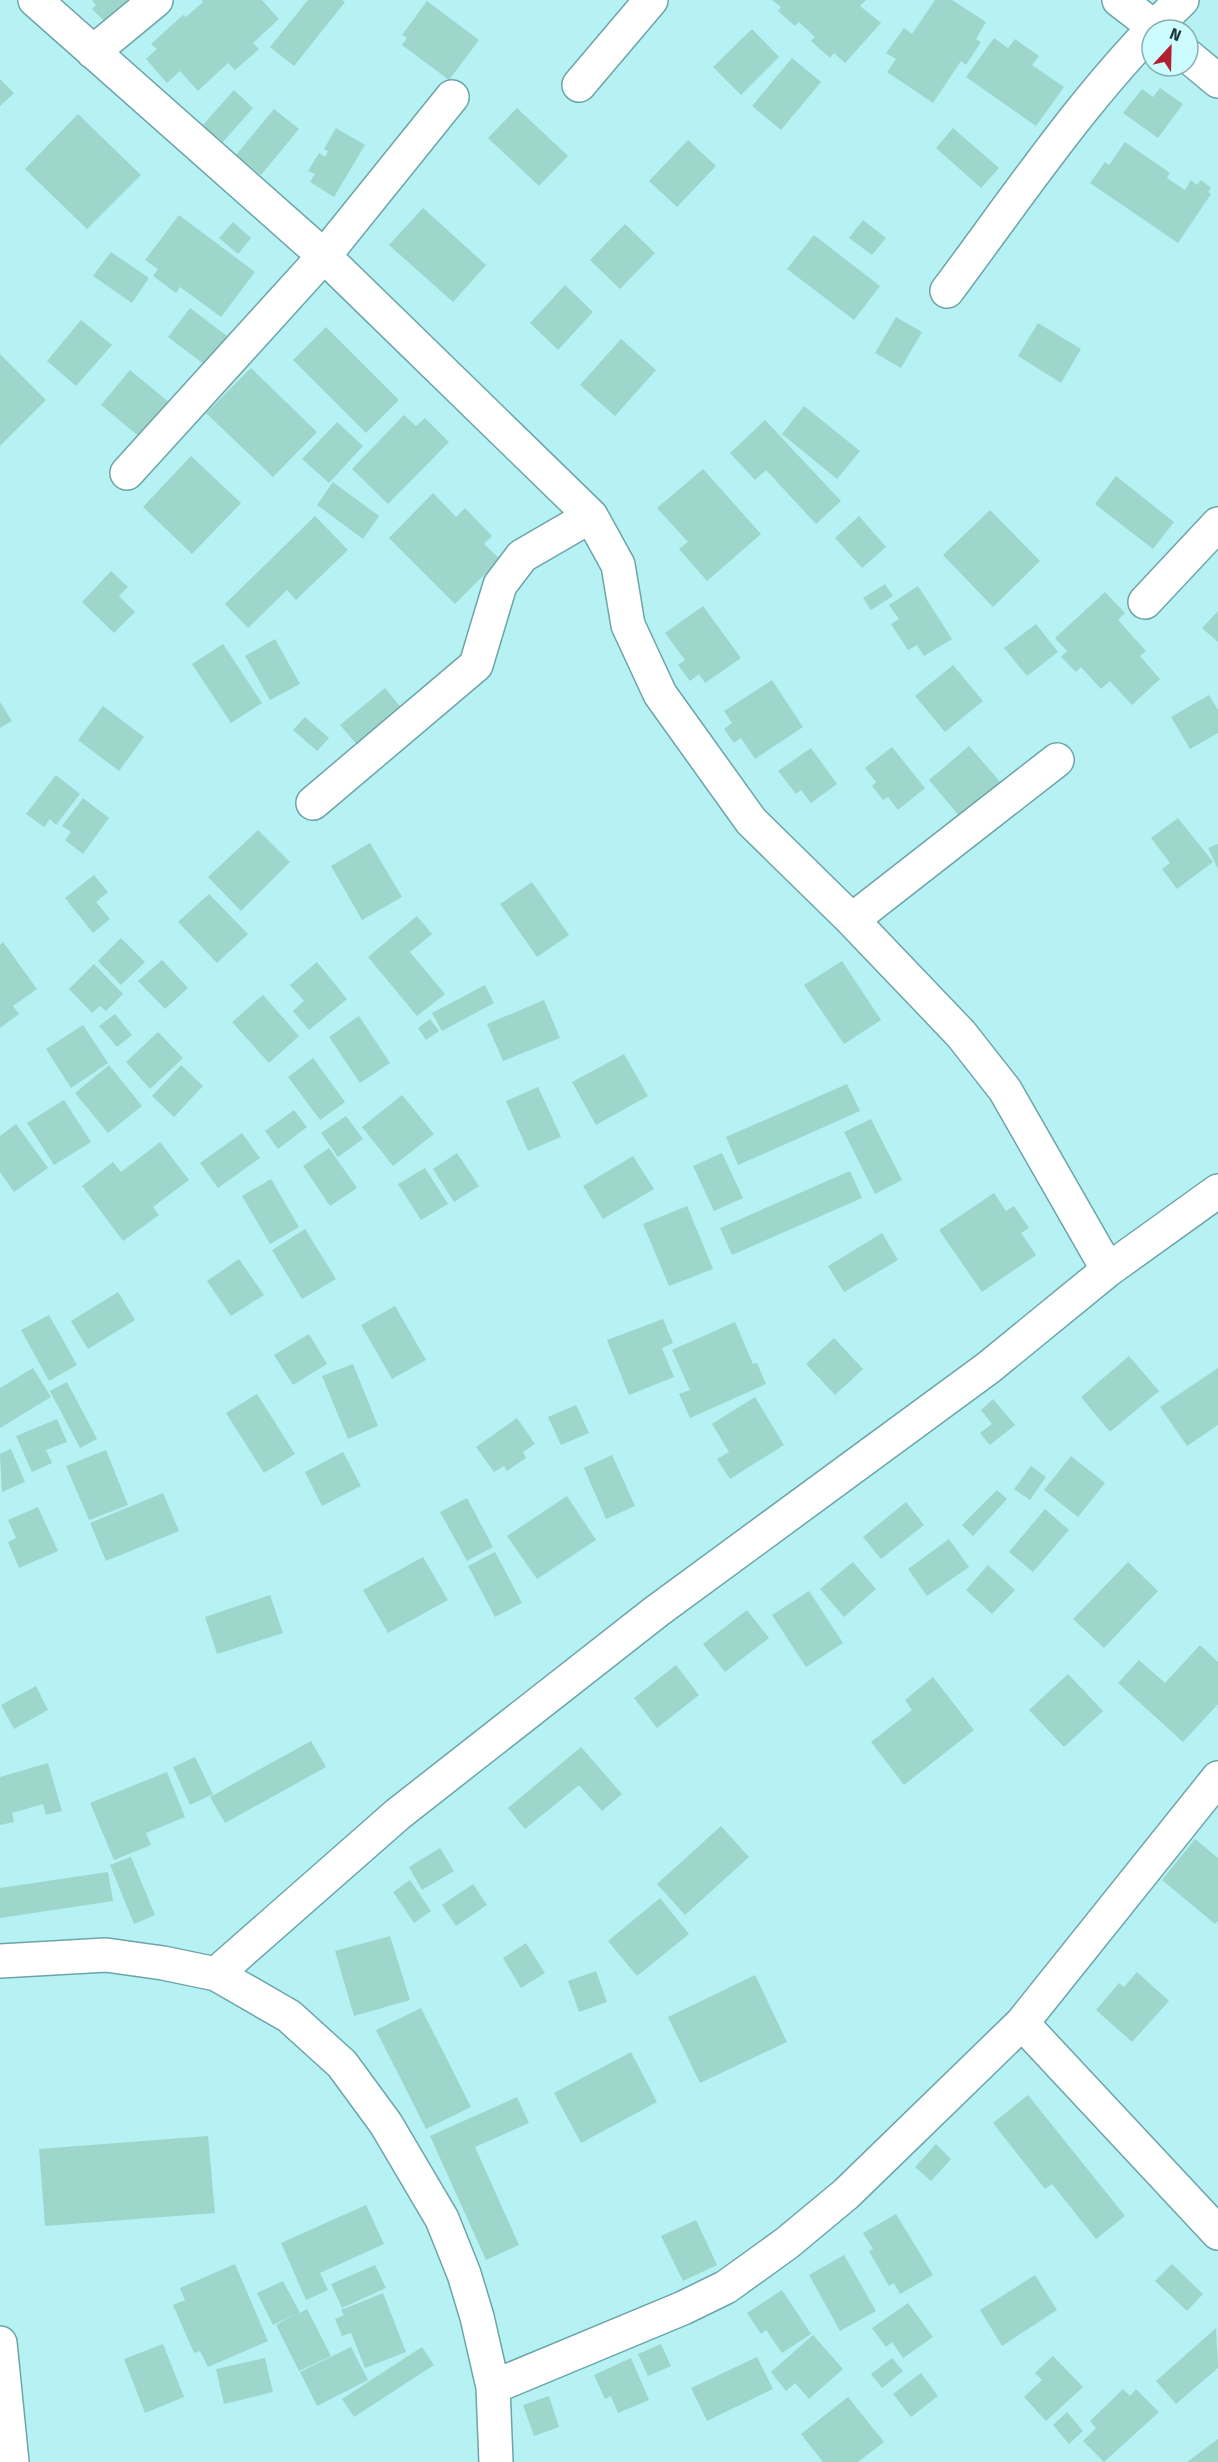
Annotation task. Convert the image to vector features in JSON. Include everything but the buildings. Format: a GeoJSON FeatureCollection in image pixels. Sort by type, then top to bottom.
{"type":"FeatureCollection","features":[{"type":"Feature","properties":{"kind":"street"},"geometry":{"type":"LineString","coordinates":[[35,0],[324,256],[591,516],[618,565],[628,625],[660,694],[751,820],[852,920],[961,1034],[1005,1090],[1108,1270]]}},
{"type":"Feature","properties":{"kind":"street"},"geometry":{"type":"LineString","coordinates":[[93,52],[156,0]]}},
{"type":"Feature","properties":{"kind":"street"},"geometry":{"type":"LineString","coordinates":[[579,85],[651,0]]}},
{"type":"Feature","properties":{"kind":"street"},"geometry":{"type":"LineString","coordinates":[[1119,0],[1143,18]]}},
{"type":"Feature","properties":{"kind":"street"},"geometry":{"type":"LineString","coordinates":[[1165,18],[1182,0]]}},
{"type":"Feature","properties":{"kind":"street"},"geometry":{"type":"LineString","coordinates":[[947,291],[1082,111],[1140,46]]}},
{"type":"Feature","properties":{"kind":"street"},"geometry":{"type":"LineString","coordinates":[[1200,66],[1218,81]]}},
{"type":"Feature","properties":{"kind":"street"},"geometry":{"type":"LineString","coordinates":[[127,473],[324,256],[452,98]]}},
{"type":"Feature","properties":{"kind":"street"},"geometry":{"type":"LineString","coordinates":[[314,803],[476,665],[500,585],[522,556],[591,516]]}},
{"type":"Feature","properties":{"kind":"street"},"geometry":{"type":"LineString","coordinates":[[1145,602],[1218,524]]}},
{"type":"Feature","properties":{"kind":"street"},"geometry":{"type":"LineString","coordinates":[[852,920],[1056,760]]}},
{"type":"Feature","properties":{"kind":"street"},"geometry":{"type":"LineString","coordinates":[[216,1974],[398,1814],[657,1611],[988,1368],[1108,1270],[1218,1191]]}},
{"type":"Feature","properties":{"kind":"street"},"geometry":{"type":"LineString","coordinates":[[493,2387],[682,2308],[726,2287],[787,2243],[846,2194],[1022,2024],[1218,1778]]}},
{"type":"Feature","properties":{"kind":"street"},"geometry":{"type":"LineString","coordinates":[[0,1961],[106,1956],[163,1963],[216,1974],[289,2016],[342,2064],[386,2124],[442,2219],[464,2274],[477,2317],[493,2387],[496,2462]]}},
{"type":"Feature","properties":{"kind":"street"},"geometry":{"type":"LineString","coordinates":[[1022,2024],[1218,2233]]}},
{"type":"Feature","properties":{"kind":"street"},"geometry":{"type":"LineString","coordinates":[[0,2343],[12,2462]]}}]}
